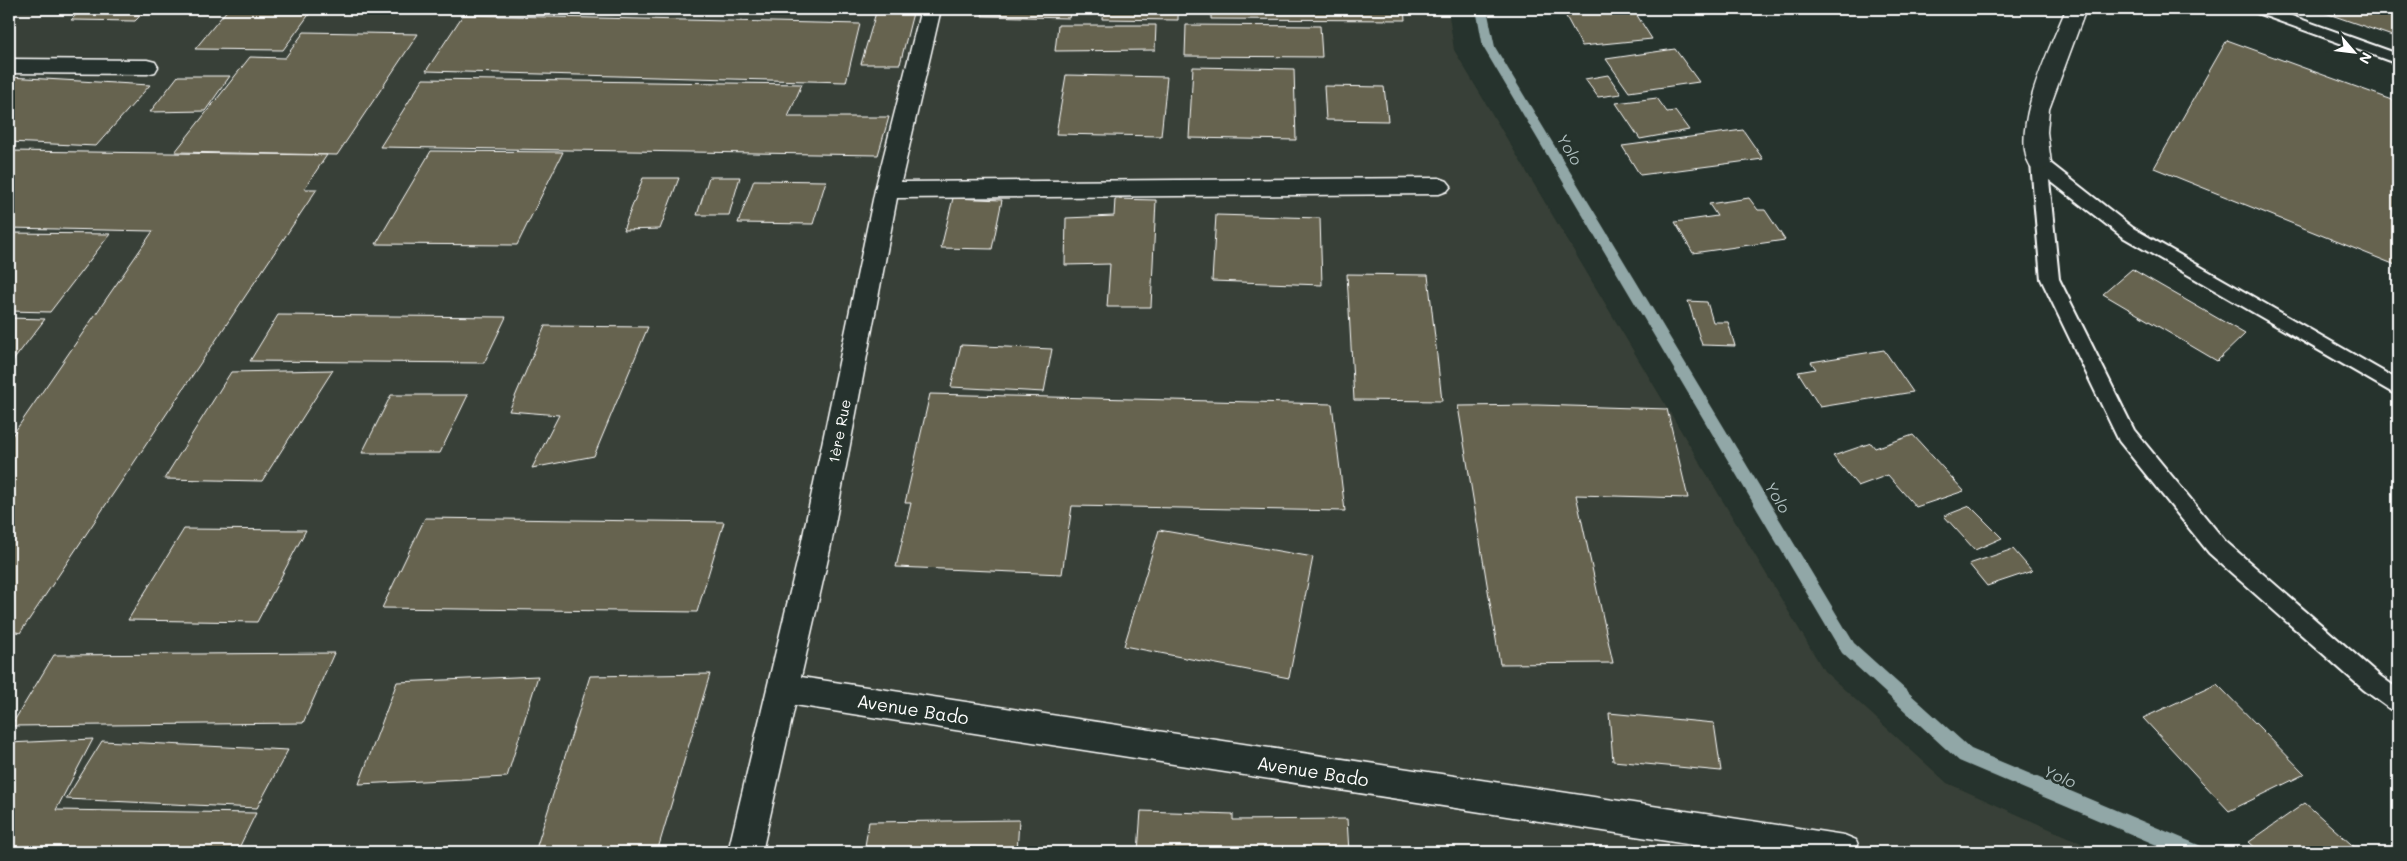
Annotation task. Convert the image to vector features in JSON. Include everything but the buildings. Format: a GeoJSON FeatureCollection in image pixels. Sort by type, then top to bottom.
{"type":"FeatureCollection","features":[{"type":"Feature","properties":{"kind":"street","name":"1ère Rue"},"geometry":{"type":"LineString","coordinates":[[745,852],[815,550],[887,190],[932,9]]}},
{"type":"Feature","properties":{"kind":"street"},"geometry":{"type":"LineString","coordinates":[[2039,163],[2036,132],[2038,109],[2076,9]]}},
{"type":"Feature","properties":{"kind":"street"},"geometry":{"type":"LineString","coordinates":[[9,66],[147,67]]}},
{"type":"Feature","properties":{"kind":"street"},"geometry":{"type":"LineString","coordinates":[[887,190],[1439,186]]}},
{"type":"Feature","properties":{"kind":"street","name":"Avenue Bado"},"geometry":{"type":"LineString","coordinates":[[783,689],[1844,852]]}},
{"type":"Feature","properties":{"kind":"lane"},"geometry":{"type":"LineString","coordinates":[[2259,9],[2398,59]]}},
{"type":"Feature","properties":{"kind":"lane"},"geometry":{"type":"LineString","coordinates":[[2039,163],[2127,232],[2398,389]]}},
{"type":"Feature","properties":{"kind":"lane"},"geometry":{"type":"LineString","coordinates":[[2039,163],[2050,279],[2126,435],[2217,547],[2372,683],[2398,702]]}},
{"type":"Feature","properties":{"kind":"shaded area"},"geometry":{"type":"Polygon","coordinates":[[[9,9],[1448,9],[1454,50],[1824,671],[1947,783],[2101,852],[9,852],[9,9]]]}},
{"type":"Feature","properties":{"kind":"waterway","name":"Yolo"},"geometry":{"type":"LineString","coordinates":[[1481,9],[1489,47],[1848,648],[1965,755],[2194,852]]}}]}
